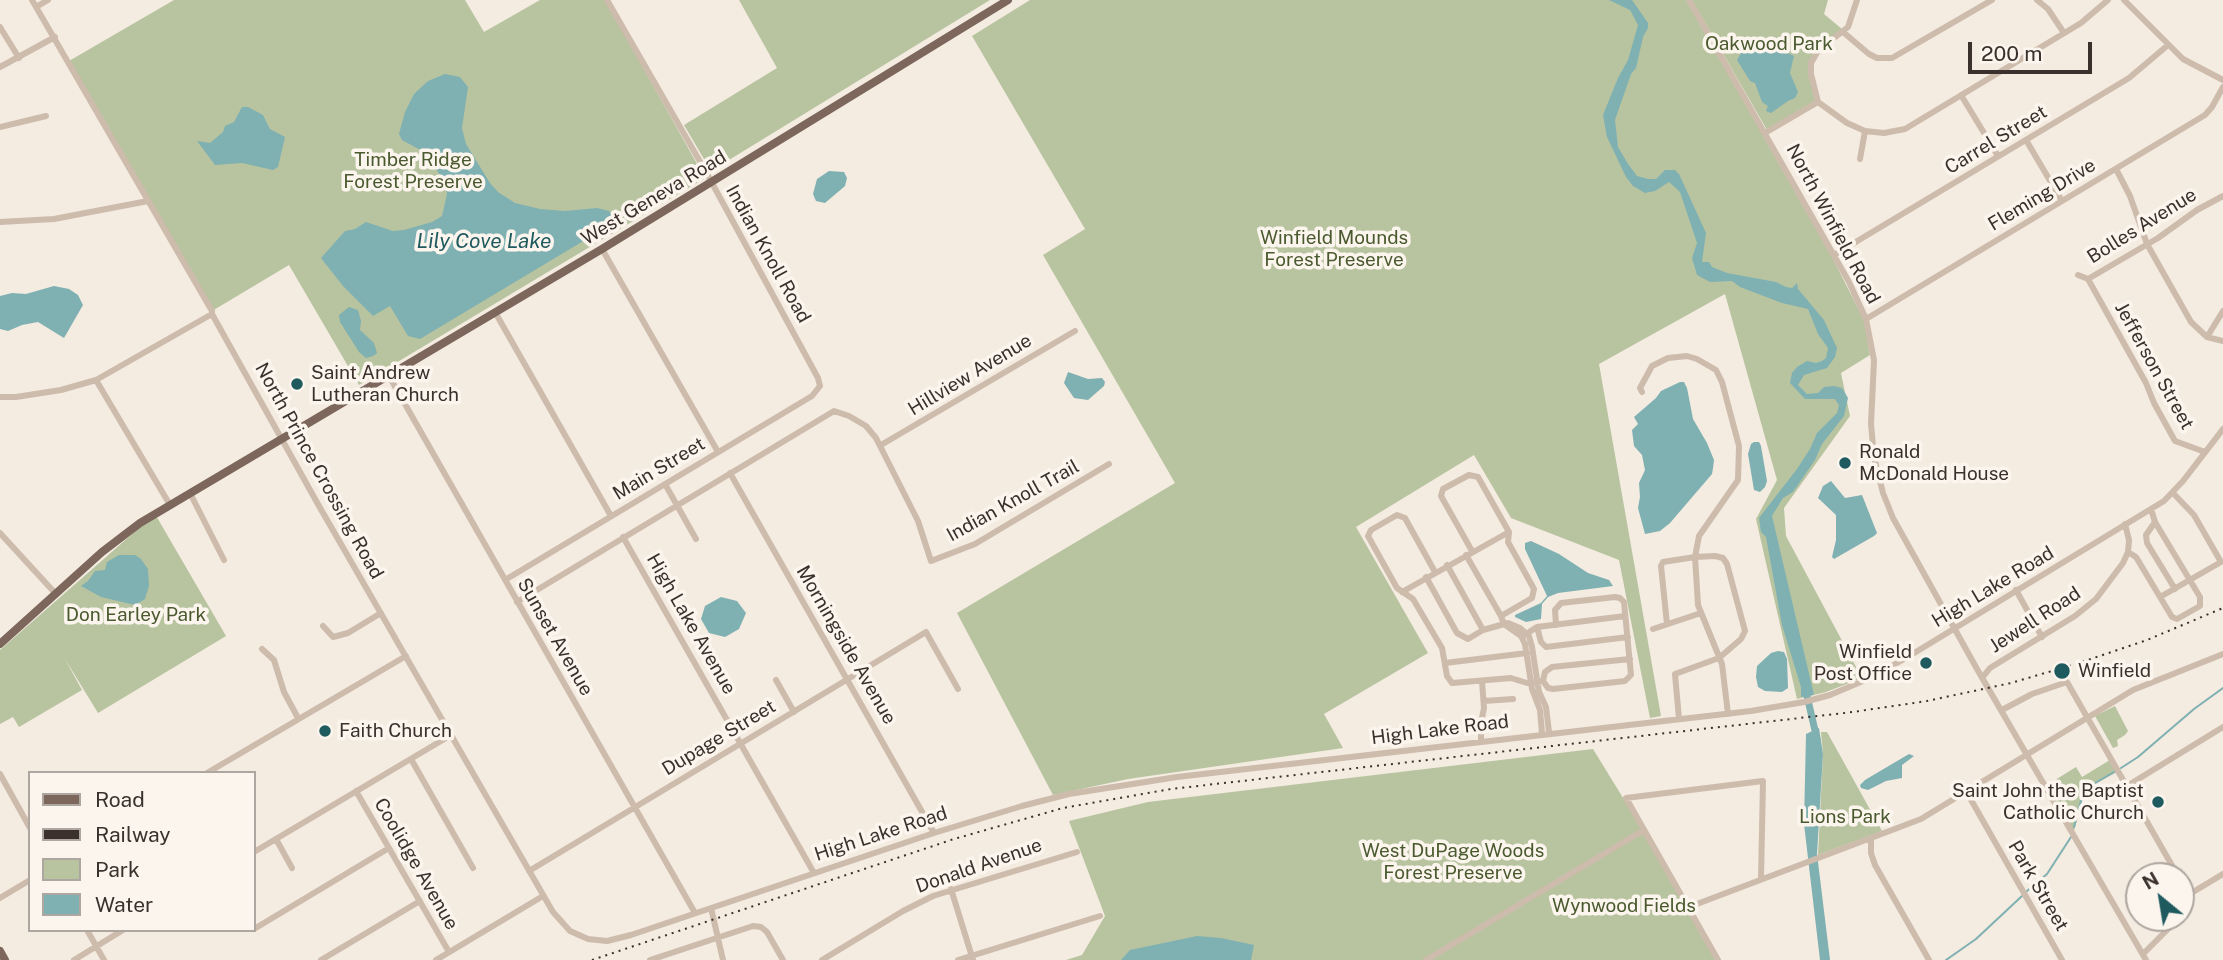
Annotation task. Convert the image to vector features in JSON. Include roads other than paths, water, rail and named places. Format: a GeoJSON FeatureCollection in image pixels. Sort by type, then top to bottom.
{"type":"FeatureCollection","features":[{"type":"Feature","properties":{"kind":"main road","name":"West Geneva Road"},"geometry":{"type":"LineString","coordinates":[[0,643],[123,535],[155,514],[602,249],[1008,0]]}},
{"type":"Feature","properties":{"kind":"main road"},"geometry":{"type":"LineString","coordinates":[[0,951],[5,960]]}},
{"type":"Feature","properties":{"kind":"street","name":"North Prince Crossing Road"},"geometry":{"type":"LineString","coordinates":[[32,0],[212,311],[281,438],[543,896],[565,927],[581,937],[596,940]]}},
{"type":"Feature","properties":{"kind":"street"},"geometry":{"type":"LineString","coordinates":[[36,7],[48,0]]}},
{"type":"Feature","properties":{"kind":"street","name":"Indian Knoll Road"},"geometry":{"type":"LineString","coordinates":[[607,0],[818,378]]}},
{"type":"Feature","properties":{"kind":"street","name":"North Winfield Road"},"geometry":{"type":"LineString","coordinates":[[1689,0],[1834,255],[1866,319],[1874,360],[1871,436],[1879,482],[1902,538],[2145,957]]}},
{"type":"Feature","properties":{"kind":"street"},"geometry":{"type":"LineString","coordinates":[[1857,0],[1851,20],[1843,32],[1818,51],[1811,63],[1811,74],[1818,102],[1847,123],[1865,131],[1884,133],[1905,129],[2088,18],[2108,0]]}},
{"type":"Feature","properties":{"kind":"street"},"geometry":{"type":"LineString","coordinates":[[1843,32],[1869,54],[1877,58],[1892,58],[1992,0]]}},
{"type":"Feature","properties":{"kind":"street"},"geometry":{"type":"LineString","coordinates":[[2037,0],[2048,9],[2064,33]]}},
{"type":"Feature","properties":{"kind":"street"},"geometry":{"type":"LineString","coordinates":[[2124,0],[2189,63],[2223,80]]}},
{"type":"Feature","properties":{"kind":"street"},"geometry":{"type":"LineString","coordinates":[[0,27],[19,58]]}},
{"type":"Feature","properties":{"kind":"street"},"geometry":{"type":"LineString","coordinates":[[0,68],[55,37]]}},
{"type":"Feature","properties":{"kind":"street","name":"Carrel Street"},"geometry":{"type":"LineString","coordinates":[[1834,255],[2129,78],[2168,45]]}},
{"type":"Feature","properties":{"kind":"street","name":"Fleming Drive"},"geometry":{"type":"LineString","coordinates":[[1866,319],[2205,115],[2223,87]]}},
{"type":"Feature","properties":{"kind":"street"},"geometry":{"type":"LineString","coordinates":[[1961,95],[1998,156]]}},
{"type":"Feature","properties":{"kind":"street"},"geometry":{"type":"LineString","coordinates":[[1765,133],[1818,102]]}},
{"type":"Feature","properties":{"kind":"street"},"geometry":{"type":"LineString","coordinates":[[0,127],[46,116]]}},
{"type":"Feature","properties":{"kind":"street"},"geometry":{"type":"LineString","coordinates":[[1860,159],[1865,131]]}},
{"type":"Feature","properties":{"kind":"street"},"geometry":{"type":"LineString","coordinates":[[2026,140],[2062,201]]}},
{"type":"Feature","properties":{"kind":"street"},"geometry":{"type":"LineString","coordinates":[[2116,169],[2130,195],[2147,244],[2191,322],[2207,337],[2223,341]]}},
{"type":"Feature","properties":{"kind":"street","name":"Bolles Avenue"},"geometry":{"type":"LineString","coordinates":[[2078,275],[2088,279],[2223,196]]}},
{"type":"Feature","properties":{"kind":"street"},"geometry":{"type":"LineString","coordinates":[[0,222],[54,219],[148,201]]}},
{"type":"Feature","properties":{"kind":"street"},"geometry":{"type":"LineString","coordinates":[[602,249],[718,452]]}},
{"type":"Feature","properties":{"kind":"street","name":"Jefferson Street"},"geometry":{"type":"LineString","coordinates":[[2088,279],[2175,441],[2205,452]]}},
{"type":"Feature","properties":{"kind":"street"},"geometry":{"type":"LineString","coordinates":[[495,312],[611,516]]}},
{"type":"Feature","properties":{"kind":"street"},"geometry":{"type":"LineString","coordinates":[[2207,337],[2223,312]]}},
{"type":"Feature","properties":{"kind":"street"},"geometry":{"type":"LineString","coordinates":[[0,397],[61,390],[96,380],[212,314]]}},
{"type":"Feature","properties":{"kind":"street","name":"Hillview Avenue"},"geometry":{"type":"LineString","coordinates":[[881,445],[1075,331]]}},
{"type":"Feature","properties":{"kind":"street"},"geometry":{"type":"LineString","coordinates":[[1642,392],[1640,388],[1652,366],[1668,358],[1692,357],[1713,368],[1721,378],[1739,448],[1738,480],[1699,536],[1695,557],[1701,613],[1723,670],[1728,714]]}},
{"type":"Feature","properties":{"kind":"street","name":"Sunset Avenue"},"geometry":{"type":"LineString","coordinates":[[389,376],[695,913]]}},
{"type":"Feature","properties":{"kind":"street","name":"Main Street"},"geometry":{"type":"LineString","coordinates":[[505,580],[812,396],[820,386],[818,378]]}},
{"type":"Feature","properties":{"kind":"street"},"geometry":{"type":"LineString","coordinates":[[96,380],[170,505]]}},
{"type":"Feature","properties":{"kind":"street","name":"Main Street"},"geometry":{"type":"LineString","coordinates":[[517,601],[834,411],[866,426],[881,445]]}},
{"type":"Feature","properties":{"kind":"street","name":"High Lake Road"},"geometry":{"type":"LineString","coordinates":[[596,940],[620,939],[934,832],[1022,806],[1109,786],[1481,740],[1728,714],[1816,699],[1870,678],[2151,509],[2174,493],[2223,429]]}},
{"type":"Feature","properties":{"kind":"street","name":"Indian Knoll Trail"},"geometry":{"type":"LineString","coordinates":[[881,445],[918,521],[931,561],[975,544],[1109,464]]}},
{"type":"Feature","properties":{"kind":"street","name":"Morningside Avenue"},"geometry":{"type":"LineString","coordinates":[[730,473],[934,832]]}},
{"type":"Feature","properties":{"kind":"street"},"geometry":{"type":"LineString","coordinates":[[1501,616],[1532,598],[1534,589],[1508,542],[1509,532],[1478,477],[1469,475],[1443,489],[1441,496],[1504,624]]}},
{"type":"Feature","properties":{"kind":"street"},"geometry":{"type":"LineString","coordinates":[[664,484],[696,539]]}},
{"type":"Feature","properties":{"kind":"street"},"geometry":{"type":"LineString","coordinates":[[190,493],[224,560]]}},
{"type":"Feature","properties":{"kind":"street"},"geometry":{"type":"LineString","coordinates":[[2160,597],[2222,561],[2194,515],[2174,493]]}},
{"type":"Feature","properties":{"kind":"street"},"geometry":{"type":"LineString","coordinates":[[2125,524],[2129,540],[2127,554],[2136,557],[2172,617],[2177,619],[2200,606],[2200,597],[2155,522],[2151,509]]}},
{"type":"Feature","properties":{"kind":"street"},"geometry":{"type":"LineString","coordinates":[[1435,572],[1405,518],[1397,515],[1371,530],[1368,536],[1397,588],[1413,599],[1442,648],[1447,676],[1452,683],[1511,678],[1537,681],[1553,689],[1625,681],[1631,675],[1624,602],[1618,597],[1558,604],[1555,610],[1556,625]]}},
{"type":"Feature","properties":{"kind":"street"},"geometry":{"type":"LineString","coordinates":[[2155,522],[2146,535],[2147,543],[2175,589]]}},
{"type":"Feature","properties":{"kind":"street"},"geometry":{"type":"LineString","coordinates":[[1402,592],[1509,532]]}},
{"type":"Feature","properties":{"kind":"street"},"geometry":{"type":"LineString","coordinates":[[0,533],[55,593]]}},
{"type":"Feature","properties":{"kind":"street","name":"High Lake Avenue"},"geometry":{"type":"LineString","coordinates":[[624,537],[814,873]]}},
{"type":"Feature","properties":{"kind":"street","name":"Jewell Road"},"geometry":{"type":"LineString","coordinates":[[1982,678],[1990,668],[2091,604],[2127,554]]}},
{"type":"Feature","properties":{"kind":"street"},"geometry":{"type":"LineString","coordinates":[[1667,624],[1661,566],[1668,560],[1695,557],[1719,556],[1725,560],[1745,631],[1741,639],[1719,658],[1675,674],[1678,719]]}},
{"type":"Feature","properties":{"kind":"street"},"geometry":{"type":"LineString","coordinates":[[1447,565],[1483,630]]}},
{"type":"Feature","properties":{"kind":"street"},"geometry":{"type":"LineString","coordinates":[[1426,578],[1457,634],[1468,639],[1483,630],[1508,623],[1516,625],[1524,635],[1532,647],[1539,692],[1546,708],[1545,733]]}},
{"type":"Feature","properties":{"kind":"street"},"geometry":{"type":"LineString","coordinates":[[2016,590],[2042,637]]}},
{"type":"Feature","properties":{"kind":"street"},"geometry":{"type":"LineString","coordinates":[[323,626],[333,636],[348,633],[381,613]]}},
{"type":"Feature","properties":{"kind":"street"},"geometry":{"type":"LineString","coordinates":[[1653,629],[1701,613]]}},
{"type":"Feature","properties":{"kind":"street"},"geometry":{"type":"LineString","coordinates":[[1524,635],[1537,627],[1625,616]]}},
{"type":"Feature","properties":{"kind":"street"},"geometry":{"type":"LineString","coordinates":[[1537,627],[1541,642],[1546,647],[1628,637]]}},
{"type":"Feature","properties":{"kind":"street","name":"Dupage Street"},"geometry":{"type":"LineString","coordinates":[[529,871],[926,632],[958,689]]}},
{"type":"Feature","properties":{"kind":"street"},"geometry":{"type":"LineString","coordinates":[[1524,635],[1537,681]]}},
{"type":"Feature","properties":{"kind":"street"},"geometry":{"type":"LineString","coordinates":[[262,649],[274,660],[284,692],[298,719]]}},
{"type":"Feature","properties":{"kind":"street"},"geometry":{"type":"LineString","coordinates":[[1445,663],[1527,653]]}},
{"type":"Feature","properties":{"kind":"street"},"geometry":{"type":"LineString","coordinates":[[1689,907],[1922,818],[2133,690],[2223,654]]}},
{"type":"Feature","properties":{"kind":"street"},"geometry":{"type":"LineString","coordinates":[[209,771],[406,656]]}},
{"type":"Feature","properties":{"kind":"street"},"geometry":{"type":"LineString","coordinates":[[1537,681],[1552,667],[1630,659]]}},
{"type":"Feature","properties":{"kind":"street","name":"Jewell Road"},"geometry":{"type":"LineString","coordinates":[[1977,669],[1990,668]]}},
{"type":"Feature","properties":{"kind":"street"},"geometry":{"type":"LineString","coordinates":[[776,680],[794,712]]}},
{"type":"Feature","properties":{"kind":"street"},"geometry":{"type":"LineString","coordinates":[[1481,740],[1480,723],[1484,701],[1482,681]]}},
{"type":"Feature","properties":{"kind":"street"},"geometry":{"type":"LineString","coordinates":[[2002,710],[2032,694],[2067,682],[2170,862]]}},
{"type":"Feature","properties":{"kind":"street"},"geometry":{"type":"LineString","coordinates":[[1484,701],[1513,699]]}},
{"type":"Feature","properties":{"kind":"street"},"geometry":{"type":"LineString","coordinates":[[2127,786],[2223,727]]}},
{"type":"Feature","properties":{"kind":"street"},"geometry":{"type":"LineString","coordinates":[[256,851],[451,735]]}},
{"type":"Feature","properties":{"kind":"street"},"geometry":{"type":"LineString","coordinates":[[411,759],[473,868]]}},
{"type":"Feature","properties":{"kind":"street"},"geometry":{"type":"LineString","coordinates":[[0,775],[28,824]]}},
{"type":"Feature","properties":{"kind":"street"},"geometry":{"type":"LineString","coordinates":[[1718,960],[1626,798],[1763,781],[1761,880]]}},
{"type":"Feature","properties":{"kind":"street","name":"Coolidge Avenue"},"geometry":{"type":"LineString","coordinates":[[356,791],[449,952]]}},
{"type":"Feature","properties":{"kind":"street","name":"Park Street"},"geometry":{"type":"LineString","coordinates":[[1966,792],[2062,960]]}},
{"type":"Feature","properties":{"kind":"street"},"geometry":{"type":"LineString","coordinates":[[1426,960],[1644,830]]}},
{"type":"Feature","properties":{"kind":"street"},"geometry":{"type":"LineString","coordinates":[[1871,838],[1871,853],[1875,865],[1929,960]]}},
{"type":"Feature","properties":{"kind":"street"},"geometry":{"type":"LineString","coordinates":[[276,839],[292,868]]}},
{"type":"Feature","properties":{"kind":"street"},"geometry":{"type":"LineString","coordinates":[[256,928],[389,848]]}},
{"type":"Feature","properties":{"kind":"street","name":"Donald Avenue"},"geometry":{"type":"LineString","coordinates":[[821,960],[903,911],[951,889],[1077,852]]}},
{"type":"Feature","properties":{"kind":"street"},"geometry":{"type":"LineString","coordinates":[[2195,891],[2223,874]]}},
{"type":"Feature","properties":{"kind":"street"},"geometry":{"type":"LineString","coordinates":[[0,898],[28,881]]}},
{"type":"Feature","properties":{"kind":"street"},"geometry":{"type":"LineString","coordinates":[[951,889],[972,958]]}},
{"type":"Feature","properties":{"kind":"street"},"geometry":{"type":"LineString","coordinates":[[436,960],[543,896]]}},
{"type":"Feature","properties":{"kind":"street"},"geometry":{"type":"LineString","coordinates":[[321,960],[420,901]]}},
{"type":"Feature","properties":{"kind":"street"},"geometry":{"type":"LineString","coordinates":[[711,908],[723,960]]}},
{"type":"Feature","properties":{"kind":"street"},"geometry":{"type":"LineString","coordinates":[[958,960],[972,958],[1100,916]]}},
{"type":"Feature","properties":{"kind":"street"},"geometry":{"type":"LineString","coordinates":[[651,960],[749,927],[761,927],[770,935],[783,960]]}},
{"type":"Feature","properties":{"kind":"street"},"geometry":{"type":"LineString","coordinates":[[88,932],[104,960]]}},
{"type":"Feature","properties":{"kind":"street"},"geometry":{"type":"LineString","coordinates":[[74,960],[120,932]]}},
{"type":"Feature","properties":{"kind":"street"},"geometry":{"type":"LineString","coordinates":[[2145,957],[2167,932]]}},
{"type":"Feature","properties":{"kind":"water"},"geometry":{"type":"Polygon","coordinates":[[[1609,0],[1632,0],[1648,23],[1636,68],[1631,74],[1615,120],[1618,147],[1628,164],[1637,176],[1648,179],[1656,179],[1665,170],[1675,170],[1706,233],[1702,262],[1709,262],[1712,267],[1727,273],[1776,282],[1786,287],[1792,288],[1797,283],[1798,289],[1824,320],[1837,348],[1835,357],[1827,368],[1804,375],[1798,385],[1807,394],[1818,393],[1824,387],[1842,388],[1848,398],[1844,416],[1822,444],[1815,460],[1793,492],[1783,498],[1772,516],[1814,695],[1801,697],[1801,687],[1782,625],[1766,537],[1761,532],[1759,518],[1797,469],[1817,433],[1837,413],[1839,405],[1835,399],[1805,399],[1790,383],[1792,373],[1797,367],[1807,361],[1822,361],[1826,358],[1828,348],[1818,334],[1808,309],[1782,303],[1740,287],[1732,281],[1710,282],[1697,275],[1692,258],[1697,243],[1680,192],[1669,182],[1655,191],[1645,193],[1633,186],[1626,177],[1607,137],[1603,115],[1628,60],[1638,25],[1630,10],[1609,0]]]}},
{"type":"Feature","properties":{"kind":"water"},"geometry":{"type":"Polygon","coordinates":[[[1768,41],[1780,44],[1784,51],[1794,56],[1790,73],[1798,92],[1795,98],[1771,113],[1766,111],[1768,106],[1762,102],[1755,83],[1750,81],[1737,60],[1741,53],[1755,43],[1768,41]]]}},
{"type":"Feature","properties":{"kind":"water","name":"Lily Cove Lake"},"geometry":{"type":"Polygon","coordinates":[[[445,74],[460,77],[468,87],[462,128],[466,144],[498,192],[515,203],[540,209],[565,211],[597,208],[609,211],[613,216],[610,225],[420,339],[408,336],[390,306],[373,316],[343,286],[321,258],[345,231],[355,229],[366,222],[393,231],[432,222],[442,216],[447,194],[445,182],[424,152],[402,140],[399,134],[405,112],[414,94],[428,81],[445,74]]]}},
{"type":"Feature","properties":{"kind":"water"},"geometry":{"type":"Polygon","coordinates":[[[242,107],[248,107],[263,115],[270,129],[285,137],[278,167],[273,170],[242,163],[215,165],[197,141],[210,143],[223,132],[225,126],[234,122],[242,107]]]}},
{"type":"Feature","properties":{"kind":"water"},"geometry":{"type":"Polygon","coordinates":[[[829,171],[844,172],[847,178],[845,186],[825,203],[816,201],[813,194],[817,179],[829,171]]]}},
{"type":"Feature","properties":{"kind":"water"},"geometry":{"type":"Polygon","coordinates":[[[54,286],[69,289],[78,295],[83,305],[64,338],[38,322],[8,331],[0,329],[0,296],[26,294],[54,286]]]}},
{"type":"Feature","properties":{"kind":"water"},"geometry":{"type":"Polygon","coordinates":[[[349,307],[358,310],[360,330],[374,343],[377,353],[373,356],[366,358],[359,352],[340,322],[339,315],[349,307]]]}},
{"type":"Feature","properties":{"kind":"water"},"geometry":{"type":"Polygon","coordinates":[[[1068,372],[1088,379],[1102,378],[1104,386],[1088,400],[1074,398],[1064,383],[1068,372]]]}},
{"type":"Feature","properties":{"kind":"water"},"geometry":{"type":"Polygon","coordinates":[[[1684,382],[1687,388],[1693,419],[1714,460],[1712,474],[1670,523],[1660,531],[1645,534],[1638,508],[1639,483],[1645,470],[1642,455],[1634,446],[1632,430],[1638,424],[1634,417],[1661,391],[1684,382]]]}},
{"type":"Feature","properties":{"kind":"water"},"geometry":{"type":"Polygon","coordinates":[[[1754,442],[1759,442],[1761,446],[1767,481],[1760,492],[1754,490],[1748,454],[1754,442]]]}},
{"type":"Feature","properties":{"kind":"water"},"geometry":{"type":"Polygon","coordinates":[[[1831,481],[1845,498],[1862,495],[1877,533],[1834,559],[1836,515],[1818,498],[1823,486],[1831,481]]]}},
{"type":"Feature","properties":{"kind":"water"},"geometry":{"type":"Polygon","coordinates":[[[1531,541],[1559,554],[1588,573],[1609,580],[1613,586],[1558,593],[1548,597],[1542,604],[1541,619],[1526,622],[1515,617],[1541,603],[1547,596],[1525,549],[1525,543],[1531,541]]]}},
{"type":"Feature","properties":{"kind":"water"},"geometry":{"type":"Polygon","coordinates":[[[119,555],[135,555],[148,569],[149,586],[145,599],[135,605],[101,597],[81,586],[95,571],[105,570],[107,562],[119,555]]]}},
{"type":"Feature","properties":{"kind":"water"},"geometry":{"type":"Polygon","coordinates":[[[721,597],[737,601],[746,613],[739,629],[725,637],[709,633],[701,619],[705,606],[721,597]]]}},
{"type":"Feature","properties":{"kind":"water"},"geometry":{"type":"Polygon","coordinates":[[[1784,652],[1787,659],[1788,688],[1782,692],[1765,691],[1758,687],[1757,666],[1771,653],[1784,652]]]}},
{"type":"Feature","properties":{"kind":"water"},"geometry":{"type":"Polygon","coordinates":[[[1819,728],[1823,754],[1817,854],[1830,960],[1820,960],[1804,824],[1806,734],[1819,728]]]}},
{"type":"Feature","properties":{"kind":"water"},"geometry":{"type":"Polygon","coordinates":[[[1909,754],[1914,756],[1902,765],[1902,778],[1886,781],[1868,790],[1861,788],[1860,785],[1865,780],[1909,754]]]}},
{"type":"Feature","properties":{"kind":"water"},"geometry":{"type":"Polygon","coordinates":[[[1197,936],[1254,945],[1251,960],[1121,960],[1130,950],[1197,936]]]}},
{"type":"Feature","properties":{"kind":"waterway"},"geometry":{"type":"LineString","coordinates":[[2121,768],[2223,688]]}},
{"type":"Feature","properties":{"kind":"waterway"},"geometry":{"type":"LineString","coordinates":[[1807,696],[1817,739]]}},
{"type":"Feature","properties":{"kind":"waterway"},"geometry":{"type":"LineString","coordinates":[[2074,827],[2082,797],[2092,785],[2114,772]]}},
{"type":"Feature","properties":{"kind":"waterway"},"geometry":{"type":"LineString","coordinates":[[2027,891],[2047,874],[2071,837]]}},
{"type":"Feature","properties":{"kind":"waterway"},"geometry":{"type":"LineString","coordinates":[[1946,960],[1976,939],[2022,896]]}},
{"type":"Feature","properties":{"kind":"railway"},"geometry":{"type":"LineString","coordinates":[[592,960],[954,839],[1063,808],[1171,789],[1853,712],[1927,701],[2011,683],[2079,663],[2147,640],[2223,608]]}},
{"type":"Feature","properties":{"kind":"place","name":"Saint Andrew Lutheran Church"},"geometry":{"type":"Point","coordinates":[297,384]}},
{"type":"Feature","properties":{"kind":"place","name":"Ronald McDonald House"},"geometry":{"type":"Point","coordinates":[1845,463]}},
{"type":"Feature","properties":{"kind":"place","name":"Winfield Post Office"},"geometry":{"type":"Point","coordinates":[1926,663]}},
{"type":"Feature","properties":{"kind":"place","name":"Winfield"},"geometry":{"type":"Point","coordinates":[2062,671]}},
{"type":"Feature","properties":{"kind":"place","name":"Faith Church"},"geometry":{"type":"Point","coordinates":[325,731]}},
{"type":"Feature","properties":{"kind":"place","name":"Saint John the Baptist Catholic Church"},"geometry":{"type":"Point","coordinates":[2158,802]}},
{"type":"Feature","properties":{"kind":"park label","name":"Oakwood Park"},"geometry":{"type":"Point","coordinates":[1769,44]}},
{"type":"Feature","properties":{"kind":"park label","name":"Timber Ridge Forest Preserve"},"geometry":{"type":"Point","coordinates":[413,171]}},
{"type":"Feature","properties":{"kind":"park label","name":"Winfield Mounds Forest Preserve"},"geometry":{"type":"Point","coordinates":[1334,249]}},
{"type":"Feature","properties":{"kind":"park label","name":"Don Earley Park"},"geometry":{"type":"Point","coordinates":[136,615]}},
{"type":"Feature","properties":{"kind":"park label","name":"Lions Park"},"geometry":{"type":"Point","coordinates":[1845,817]}},
{"type":"Feature","properties":{"kind":"park label","name":"West DuPage Woods Forest Preserve"},"geometry":{"type":"Point","coordinates":[1453,862]}},
{"type":"Feature","properties":{"kind":"park label","name":"Wynwood Fields"},"geometry":{"type":"Point","coordinates":[1624,906]}}]}
